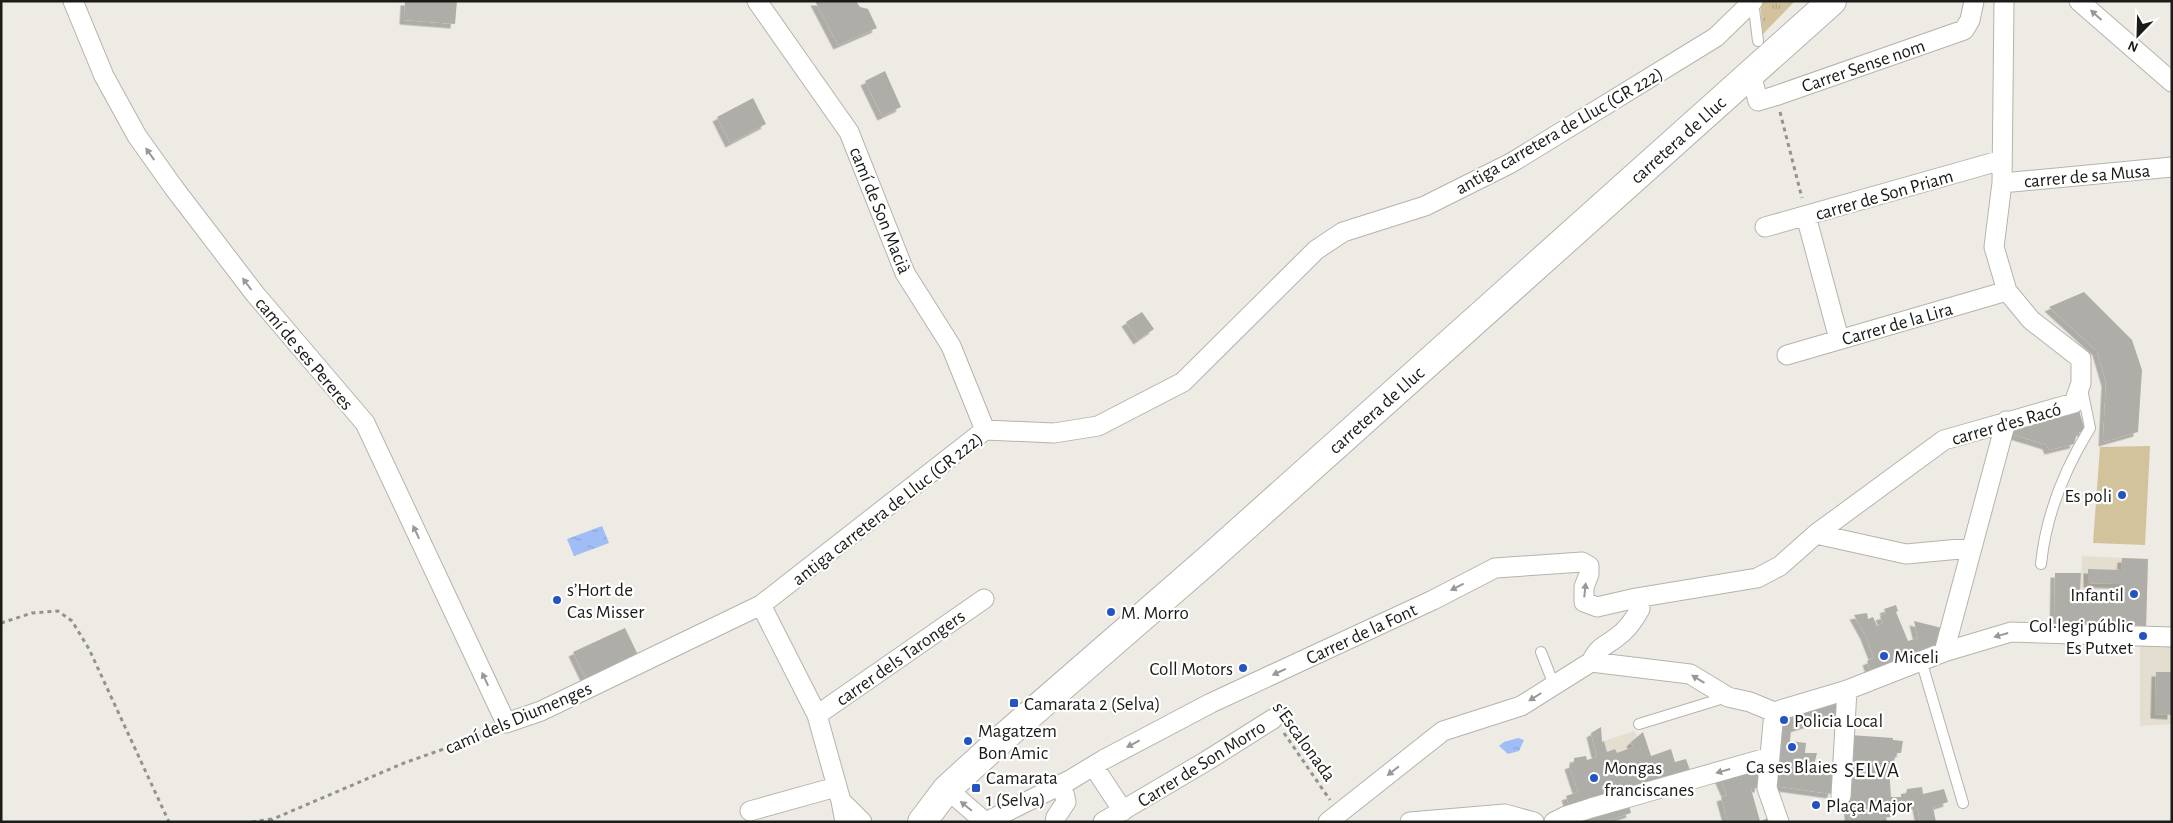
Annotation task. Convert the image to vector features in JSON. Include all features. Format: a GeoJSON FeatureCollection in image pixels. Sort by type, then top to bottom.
{"type":"FeatureCollection","features":[{"type":"Feature","properties":{"kind":"main road","name":"carretera de Lluc"},"geometry":{"type":"LineString","coordinates":[[922,822],[948,789],[1832,1]]}},
{"type":"Feature","properties":{"kind":"street","name":"camí de ses Pereres"},"geometry":{"type":"LineString","coordinates":[[73,1],[104,76],[148,151],[255,294],[365,423],[506,723]]}},
{"type":"Feature","properties":{"kind":"street","name":"camí de Son Macià"},"geometry":{"type":"LineString","coordinates":[[757,1],[849,132],[905,273],[951,346],[985,430]]}},
{"type":"Feature","properties":{"kind":"street","name":"antiga carretera de Lluc (GR 222)"},"geometry":{"type":"LineString","coordinates":[[762,605],[985,430],[1054,433],[1098,426],[1183,382],[1316,250],[1343,232],[1425,206],[1511,162],[1716,37],[1753,1]]}},
{"type":"Feature","properties":{"kind":"street","name":"Carrer Sense nom"},"geometry":{"type":"LineString","coordinates":[[1751,74],[1758,101],[1775,96],[1964,30],[1970,20],[1974,1]]}},
{"type":"Feature","properties":{"kind":"street","name":"carrer d'es Racó"},"geometry":{"type":"LineString","coordinates":[[1636,598],[1757,578],[1780,566],[1816,534],[1944,440],[2074,403],[2081,383],[2081,359],[2031,320],[2007,291],[1994,247],[2002,183],[2004,1]]}},
{"type":"Feature","properties":{"kind":"street"},"geometry":{"type":"LineString","coordinates":[[2079,1],[2172,82]]}},
{"type":"Feature","properties":{"kind":"street","name":"carrer de Son Priam"},"geometry":{"type":"LineString","coordinates":[[1765,227],[2002,160]]}},
{"type":"Feature","properties":{"kind":"street","name":"carrer de sa Musa"},"geometry":{"type":"LineString","coordinates":[[2002,183],[2172,167]]}},
{"type":"Feature","properties":{"kind":"street"},"geometry":{"type":"LineString","coordinates":[[1806,216],[1840,339]]}},
{"type":"Feature","properties":{"kind":"street","name":"Carrer de la Lira"},"geometry":{"type":"LineString","coordinates":[[1787,355],[2007,291]]}},
{"type":"Feature","properties":{"kind":"street"},"geometry":{"type":"LineString","coordinates":[[1944,652],[2006,421]]}},
{"type":"Feature","properties":{"kind":"street"},"geometry":{"type":"LineString","coordinates":[[1816,534],[1906,554],[1971,548]]}},
{"type":"Feature","properties":{"kind":"street","name":"Carrer de la Font"},"geometry":{"type":"LineString","coordinates":[[985,822],[1062,784],[1211,703],[1433,600],[1496,568],[1582,562],[1589,566],[1589,574],[1584,586],[1584,602],[1597,607],[1636,598]]}},
{"type":"Feature","properties":{"kind":"street","name":"carrer dels Tarongers"},"geometry":{"type":"LineString","coordinates":[[817,715],[984,598]]}},
{"type":"Feature","properties":{"kind":"street"},"geometry":{"type":"LineString","coordinates":[[1333,817],[1443,731],[1521,706],[1591,662],[1598,649],[1617,637],[1632,622],[1640,609],[1636,598]]}},
{"type":"Feature","properties":{"kind":"street","name":"camí dels Diumenges"},"geometry":{"type":"LineString","coordinates":[[506,723],[541,711],[762,605]]}},
{"type":"Feature","properties":{"kind":"street"},"geometry":{"type":"LineString","coordinates":[[762,605],[817,715],[845,822]]}},
{"type":"Feature","properties":{"kind":"street"},"geometry":{"type":"LineString","coordinates":[[1591,662],[1690,674],[1728,697],[1750,702],[1774,712],[1847,690],[1944,652],[2011,632],[2172,637]]}},
{"type":"Feature","properties":{"kind":"street"},"geometry":{"type":"LineString","coordinates":[[1841,796],[1847,690]]}},
{"type":"Feature","properties":{"kind":"street"},"geometry":{"type":"LineString","coordinates":[[1774,712],[1767,788],[1779,822]]}},
{"type":"Feature","properties":{"kind":"street","name":"Carrer de Son Morro"},"geometry":{"type":"LineString","coordinates":[[1103,822],[1273,719]]}},
{"type":"Feature","properties":{"kind":"street"},"geometry":{"type":"LineString","coordinates":[[1554,822],[1591,808],[1770,757]]}},
{"type":"Feature","properties":{"kind":"street"},"geometry":{"type":"LineString","coordinates":[[1100,776],[1123,811]]}},
{"type":"Feature","properties":{"kind":"street"},"geometry":{"type":"LineString","coordinates":[[1055,822],[1056,817],[1066,802],[1062,784]]}},
{"type":"Feature","properties":{"kind":"street"},"geometry":{"type":"LineString","coordinates":[[948,789],[985,822]]}},
{"type":"Feature","properties":{"kind":"street"},"geometry":{"type":"LineString","coordinates":[[750,811],[838,794]]}},
{"type":"Feature","properties":{"kind":"street"},"geometry":{"type":"LineString","coordinates":[[838,794],[862,822]]}},
{"type":"Feature","properties":{"kind":"street"},"geometry":{"type":"LineString","coordinates":[[1410,822],[1505,814],[1534,822]]}},
{"type":"Feature","properties":{"kind":"lane"},"geometry":{"type":"LineString","coordinates":[[1753,1],[1758,41]]}},
{"type":"Feature","properties":{"kind":"lane"},"geometry":{"type":"LineString","coordinates":[[2041,564],[2044,538],[2057,494],[2072,457],[2090,428],[2081,383]]}},
{"type":"Feature","properties":{"kind":"lane"},"geometry":{"type":"LineString","coordinates":[[1541,652],[1554,685]]}},
{"type":"Feature","properties":{"kind":"lane"},"geometry":{"type":"LineString","coordinates":[[1922,660],[1963,803]]}},
{"type":"Feature","properties":{"kind":"lane"},"geometry":{"type":"LineString","coordinates":[[1639,724],[1728,697]]}},
{"type":"Feature","properties":{"kind":"path"},"geometry":{"type":"LineString","coordinates":[[1775,96],[1806,216]]}},
{"type":"Feature","properties":{"kind":"path"},"geometry":{"type":"LineString","coordinates":[[1,623],[32,613],[58,611],[72,621],[89,649],[169,822]]}},
{"type":"Feature","properties":{"kind":"path","name":"s'Escalonada"},"geometry":{"type":"LineString","coordinates":[[1273,719],[1333,817]]}},
{"type":"Feature","properties":{"kind":"path","name":"camí dels Diumenges"},"geometry":{"type":"LineString","coordinates":[[252,822],[272,820],[404,763],[491,732],[506,723]]}},
{"type":"Feature","properties":{"kind":"shaded area","name":"Col·legi públic Es Putxet"},"geometry":{"type":"Polygon","coordinates":[[[2082,556],[2148,559],[2146,629],[2172,643],[2172,724],[2140,726],[2140,628],[2080,626],[2082,556]]]}},
{"type":"Feature","properties":{"kind":"shaded area"},"geometry":{"type":"Polygon","coordinates":[[[1634,731],[1637,736],[1631,743],[1637,760],[1608,755],[1604,741],[1634,731]]]}},
{"type":"Feature","properties":{"kind":"green space"},"geometry":{"type":"Polygon","coordinates":[[[1760,1],[1795,1],[1763,34],[1760,1]]]}},
{"type":"Feature","properties":{"kind":"green space","name":"Es poli"},"geometry":{"type":"Polygon","coordinates":[[[2150,446],[2145,545],[2093,543],[2100,447],[2150,446]]]}},
{"type":"Feature","properties":{"kind":"water"},"geometry":{"type":"Polygon","coordinates":[[[602,526],[609,543],[574,556],[567,539],[602,526]]]}},
{"type":"Feature","properties":{"kind":"water"},"geometry":{"type":"Polygon","coordinates":[[[1518,738],[1524,740],[1519,751],[1508,754],[1499,746],[1504,742],[1518,738]]]}},
{"type":"Feature","properties":{"kind":"building"},"geometry":{"type":"Polygon","coordinates":[[[405,1],[457,1],[455,24],[404,20],[405,1]]]}},
{"type":"Feature","properties":{"kind":"building"},"geometry":{"type":"Polygon","coordinates":[[[815,1],[856,1],[860,7],[868,9],[877,28],[838,45],[815,1]]]}},
{"type":"Feature","properties":{"kind":"building"},"geometry":{"type":"Polygon","coordinates":[[[885,71],[901,107],[882,116],[865,81],[885,71]]]}},
{"type":"Feature","properties":{"kind":"building"},"geometry":{"type":"Polygon","coordinates":[[[753,98],[766,124],[730,143],[717,117],[753,98]]]}},
{"type":"Feature","properties":{"kind":"building"},"geometry":{"type":"Polygon","coordinates":[[[2084,292],[2132,340],[2142,370],[2138,432],[2103,442],[2106,382],[2097,351],[2049,307],[2084,292]]]}},
{"type":"Feature","properties":{"kind":"building"},"geometry":{"type":"Polygon","coordinates":[[[1142,312],[1154,329],[1138,340],[1126,322],[1142,312]]]}},
{"type":"Feature","properties":{"kind":"building"},"geometry":{"type":"Polygon","coordinates":[[[2078,407],[2085,431],[2077,433],[2074,444],[2049,450],[2047,445],[2011,434],[2014,422],[2078,407]]]}},
{"type":"Feature","properties":{"kind":"building","name":"Infantil"},"geometry":{"type":"Polygon","coordinates":[[[2122,558],[2148,559],[2146,629],[2054,628],[2055,573],[2081,573],[2080,593],[2121,594],[2121,584],[2088,583],[2088,569],[2121,570],[2122,558]]]}},
{"type":"Feature","properties":{"kind":"building"},"geometry":{"type":"Polygon","coordinates":[[[1896,605],[1898,611],[1896,612],[1908,641],[1918,638],[1914,621],[1942,628],[1934,652],[1872,674],[1867,661],[1874,658],[1865,635],[1854,615],[1867,613],[1868,619],[1873,617],[1877,626],[1883,623],[1880,616],[1886,614],[1884,609],[1896,605]]]}},
{"type":"Feature","properties":{"kind":"building"},"geometry":{"type":"Polygon","coordinates":[[[625,628],[638,655],[586,679],[573,652],[625,628]]]}},
{"type":"Feature","properties":{"kind":"building"},"geometry":{"type":"Polygon","coordinates":[[[2156,672],[2172,672],[2172,715],[2155,714],[2156,672]]]}},
{"type":"Feature","properties":{"kind":"building","name":"Ca ses Blaies"},"geometry":{"type":"Polygon","coordinates":[[[1838,701],[1838,715],[1791,729],[1790,741],[1806,743],[1805,753],[1817,753],[1814,765],[1837,769],[1832,794],[1774,786],[1780,719],[1838,701]]]}},
{"type":"Feature","properties":{"kind":"building"},"geometry":{"type":"Polygon","coordinates":[[[1601,727],[1602,742],[1604,741],[1607,752],[1615,749],[1617,753],[1633,747],[1631,742],[1643,732],[1651,756],[1671,749],[1675,762],[1686,759],[1691,773],[1571,811],[1566,796],[1578,792],[1569,765],[1574,763],[1574,758],[1586,756],[1587,760],[1597,757],[1591,733],[1601,727]]]}},
{"type":"Feature","properties":{"kind":"building"},"geometry":{"type":"Polygon","coordinates":[[[1850,735],[1893,738],[1893,740],[1903,741],[1901,753],[1895,753],[1894,767],[1889,767],[1891,797],[1901,797],[1901,794],[1906,794],[1907,789],[1922,787],[1923,794],[1944,789],[1948,802],[1933,807],[1936,822],[1920,822],[1917,805],[1907,805],[1907,801],[1902,801],[1903,807],[1891,809],[1891,817],[1881,818],[1882,822],[1850,822],[1847,798],[1850,735]]]}},
{"type":"Feature","properties":{"kind":"building"},"geometry":{"type":"Polygon","coordinates":[[[1756,766],[1761,770],[1759,788],[1751,789],[1760,821],[1769,818],[1771,822],[1728,822],[1721,797],[1727,795],[1719,777],[1756,766]]]}},
{"type":"Feature","properties":{"kind":"building"},"geometry":{"type":"Polygon","coordinates":[[[1628,802],[1631,813],[1609,820],[1610,822],[1562,822],[1628,802]]]}},
{"type":"Feature","properties":{"kind":"place","name":"Es poli"},"geometry":{"type":"Point","coordinates":[2122,495]}},
{"type":"Feature","properties":{"kind":"place","name":"Infantil"},"geometry":{"type":"Point","coordinates":[2134,594]}},
{"type":"Feature","properties":{"kind":"place","name":"s’Hort de Cas Misser"},"geometry":{"type":"Point","coordinates":[557,600]}},
{"type":"Feature","properties":{"kind":"place","name":"M. Morro"},"geometry":{"type":"Point","coordinates":[1111,612]}},
{"type":"Feature","properties":{"kind":"place","name":"Col·legi públic Es Putxet"},"geometry":{"type":"Point","coordinates":[2143,636]}},
{"type":"Feature","properties":{"kind":"place","name":"Miceli"},"geometry":{"type":"Point","coordinates":[1884,656]}},
{"type":"Feature","properties":{"kind":"place","name":"Coll Motors"},"geometry":{"type":"Point","coordinates":[1243,668]}},
{"type":"Feature","properties":{"kind":"place","name":"Camarata 2 (Selva)"},"geometry":{"type":"Point","coordinates":[1014,703]}},
{"type":"Feature","properties":{"kind":"place","name":"Policia Local"},"geometry":{"type":"Point","coordinates":[1784,720]}},
{"type":"Feature","properties":{"kind":"place","name":"Magatzem Bon Amic"},"geometry":{"type":"Point","coordinates":[968,741]}},
{"type":"Feature","properties":{"kind":"place","name":"Ca ses Blaies"},"geometry":{"type":"Point","coordinates":[1792,747]}},
{"type":"Feature","properties":{"kind":"place","name":"Mongas franciscanes"},"geometry":{"type":"Point","coordinates":[1594,778]}},
{"type":"Feature","properties":{"kind":"place","name":"Camarata 1 (Selva)"},"geometry":{"type":"Point","coordinates":[976,788]}},
{"type":"Feature","properties":{"kind":"place","name":"Plaça Major"},"geometry":{"type":"Point","coordinates":[1816,805]}},
{"type":"Feature","properties":{"kind":"district","name":"SELVA"},"geometry":{"type":"Point","coordinates":[1872,770]}}]}
